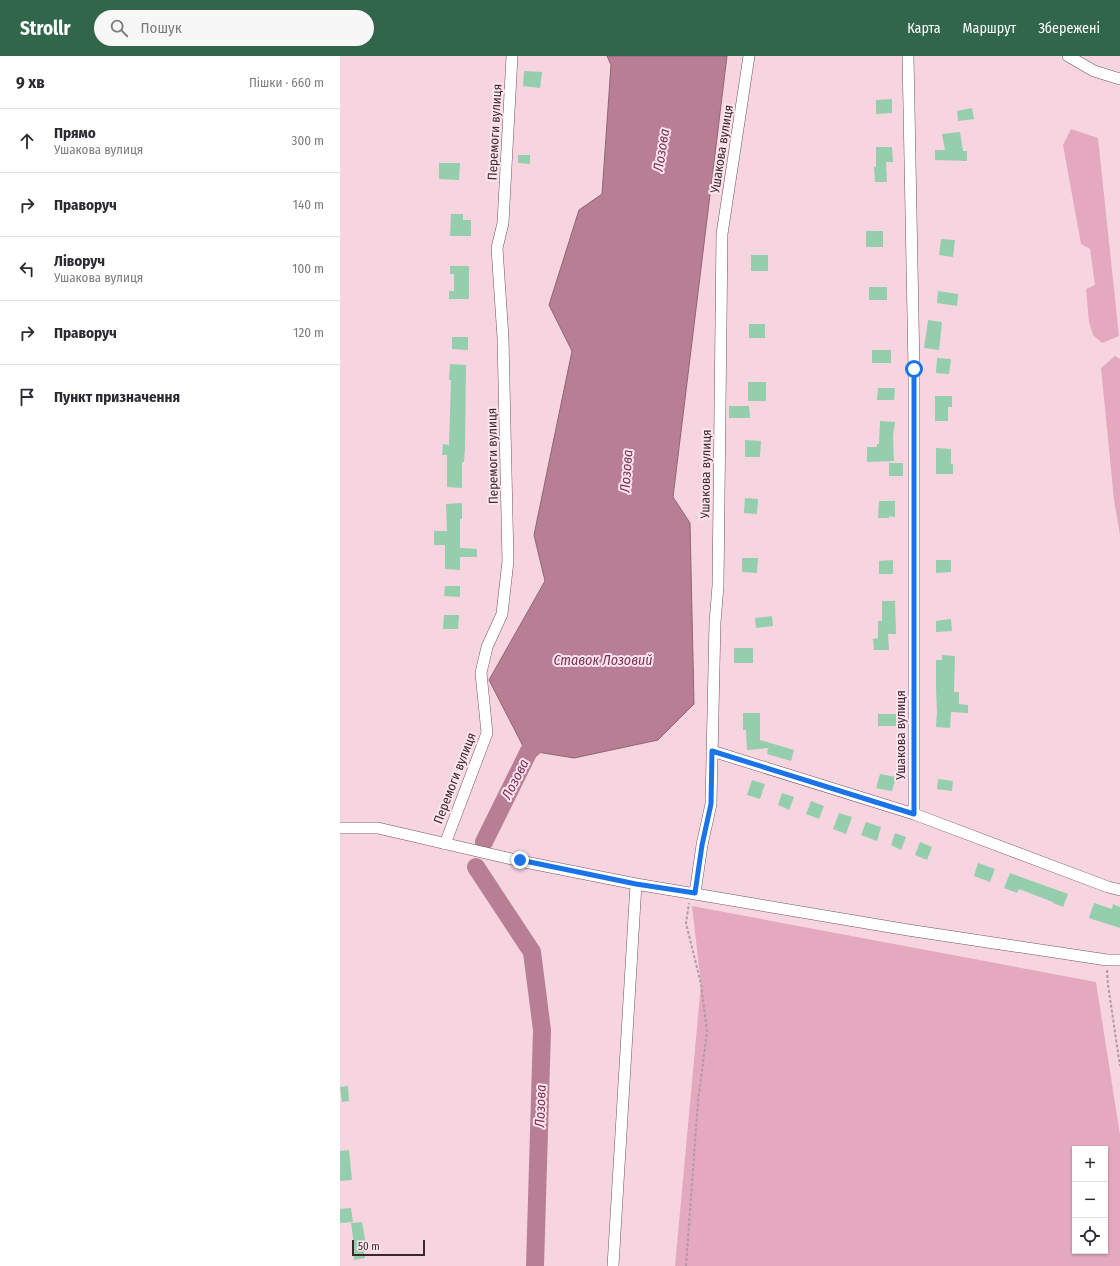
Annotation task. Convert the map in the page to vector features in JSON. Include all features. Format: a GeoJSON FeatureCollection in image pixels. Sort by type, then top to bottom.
{"type":"FeatureCollection","features":[{"type":"Feature","properties":{"kind":"street","name":"Перемоги вулиця"},"geometry":{"type":"LineString","coordinates":[[445,844],[487,733],[481,673],[487,647],[502,614],[508,561],[503,338],[497,248],[503,223],[512,56]]}},
{"type":"Feature","properties":{"kind":"street","name":"Ушакова вулиця"},"geometry":{"type":"LineString","coordinates":[[693,893],[711,804],[715,622],[718,586],[722,234],[749,56]]}},
{"type":"Feature","properties":{"kind":"street","name":"Ушакова вулиця"},"geometry":{"type":"LineString","coordinates":[[908,56],[914,369],[914,814]]}},
{"type":"Feature","properties":{"kind":"street"},"geometry":{"type":"LineString","coordinates":[[1068,56],[1094,71],[1120,79]]}},
{"type":"Feature","properties":{"kind":"street"},"geometry":{"type":"LineString","coordinates":[[712,751],[914,814],[1108,887],[1120,890]]}},
{"type":"Feature","properties":{"kind":"street"},"geometry":{"type":"LineString","coordinates":[[340,828],[378,828],[445,844],[636,884],[908,930],[1107,960],[1120,960]]}},
{"type":"Feature","properties":{"kind":"street"},"geometry":{"type":"LineString","coordinates":[[613,1266],[636,884]]}},
{"type":"Feature","properties":{"kind":"path"},"geometry":{"type":"LineString","coordinates":[[686,1266],[698,1101],[707,1032],[700,984],[686,923],[693,893]]}},
{"type":"Feature","properties":{"kind":"path"},"geometry":{"type":"LineString","coordinates":[[1107,960],[1108,985],[1120,1066]]}},
{"type":"Feature","properties":{"kind":"shaded area"},"geometry":{"type":"Polygon","coordinates":[[[1071,129],[1098,138],[1119,336],[1102,343],[1093,335],[1089,322],[1086,289],[1095,285],[1090,249],[1081,244],[1063,145],[1071,129]]]}},
{"type":"Feature","properties":{"kind":"shaded area"},"geometry":{"type":"Polygon","coordinates":[[[1115,356],[1120,359],[1120,535],[1114,500],[1101,368],[1115,356]]]}},
{"type":"Feature","properties":{"kind":"shaded area"},"geometry":{"type":"Polygon","coordinates":[[[692,906],[1096,982],[1120,1135],[1120,1266],[675,1266],[701,984],[692,906]]]}},
{"type":"Feature","properties":{"kind":"water","name":"Ставок Лозовий"},"geometry":{"type":"Polygon","coordinates":[[[607,56],[727,56],[673,497],[690,523],[694,704],[658,740],[574,758],[525,750],[489,680],[545,581],[534,535],[572,351],[549,305],[579,210],[602,194],[611,65],[607,56]]]}},
{"type":"Feature","properties":{"kind":"building"},"geometry":{"type":"Polygon","coordinates":[[[524,71],[542,72],[540,88],[523,86],[524,71]]]}},
{"type":"Feature","properties":{"kind":"building"},"geometry":{"type":"Polygon","coordinates":[[[892,99],[892,113],[876,114],[876,100],[892,99]]]}},
{"type":"Feature","properties":{"kind":"building"},"geometry":{"type":"Polygon","coordinates":[[[972,108],[974,119],[958,121],[957,111],[972,108]]]}},
{"type":"Feature","properties":{"kind":"building"},"geometry":{"type":"Polygon","coordinates":[[[960,132],[963,151],[967,151],[967,161],[935,160],[935,150],[945,150],[942,134],[960,132]]]}},
{"type":"Feature","properties":{"kind":"building"},"geometry":{"type":"Polygon","coordinates":[[[876,147],[892,147],[893,162],[886,162],[887,182],[875,182],[874,167],[876,167],[876,147]]]}},
{"type":"Feature","properties":{"kind":"building"},"geometry":{"type":"Polygon","coordinates":[[[518,155],[530,155],[530,164],[518,163],[518,155]]]}},
{"type":"Feature","properties":{"kind":"building"},"geometry":{"type":"Polygon","coordinates":[[[439,163],[460,163],[459,180],[439,179],[439,163]]]}},
{"type":"Feature","properties":{"kind":"building"},"geometry":{"type":"Polygon","coordinates":[[[451,214],[463,214],[463,220],[471,220],[471,236],[450,236],[451,214]]]}},
{"type":"Feature","properties":{"kind":"building"},"geometry":{"type":"Polygon","coordinates":[[[866,231],[883,231],[883,247],[866,247],[866,231]]]}},
{"type":"Feature","properties":{"kind":"building"},"geometry":{"type":"Polygon","coordinates":[[[941,239],[955,240],[953,257],[939,255],[941,239]]]}},
{"type":"Feature","properties":{"kind":"building"},"geometry":{"type":"Polygon","coordinates":[[[751,255],[768,255],[768,271],[751,271],[751,255]]]}},
{"type":"Feature","properties":{"kind":"building"},"geometry":{"type":"Polygon","coordinates":[[[450,266],[469,266],[469,299],[449,299],[449,291],[454,291],[454,274],[450,274],[450,266]]]}},
{"type":"Feature","properties":{"kind":"building"},"geometry":{"type":"Polygon","coordinates":[[[869,287],[887,287],[887,300],[869,300],[869,287]]]}},
{"type":"Feature","properties":{"kind":"building"},"geometry":{"type":"Polygon","coordinates":[[[938,291],[958,294],[957,306],[937,303],[938,291]]]}},
{"type":"Feature","properties":{"kind":"building"},"geometry":{"type":"Polygon","coordinates":[[[928,320],[942,322],[939,350],[924,348],[928,320]]]}},
{"type":"Feature","properties":{"kind":"building"},"geometry":{"type":"Polygon","coordinates":[[[749,324],[765,324],[765,338],[749,338],[749,324]]]}},
{"type":"Feature","properties":{"kind":"building"},"geometry":{"type":"Polygon","coordinates":[[[452,337],[468,337],[468,350],[452,349],[452,337]]]}},
{"type":"Feature","properties":{"kind":"building"},"geometry":{"type":"Polygon","coordinates":[[[872,350],[891,350],[891,363],[872,363],[872,350]]]}},
{"type":"Feature","properties":{"kind":"building"},"geometry":{"type":"Polygon","coordinates":[[[937,358],[951,359],[949,374],[936,373],[937,358]]]}},
{"type":"Feature","properties":{"kind":"building"},"geometry":{"type":"Polygon","coordinates":[[[450,364],[466,365],[465,448],[464,462],[462,462],[462,488],[447,487],[447,455],[442,455],[443,444],[449,445],[450,364]]]}},
{"type":"Feature","properties":{"kind":"building"},"geometry":{"type":"Polygon","coordinates":[[[748,382],[766,382],[766,401],[748,401],[748,382]]]}},
{"type":"Feature","properties":{"kind":"building"},"geometry":{"type":"Polygon","coordinates":[[[878,388],[895,388],[894,400],[877,400],[878,388]]]}},
{"type":"Feature","properties":{"kind":"building"},"geometry":{"type":"Polygon","coordinates":[[[935,396],[952,396],[952,407],[948,407],[948,421],[935,421],[935,396]]]}},
{"type":"Feature","properties":{"kind":"building"},"geometry":{"type":"Polygon","coordinates":[[[729,406],[749,406],[750,418],[729,418],[729,406]]]}},
{"type":"Feature","properties":{"kind":"building"},"geometry":{"type":"Polygon","coordinates":[[[880,421],[895,422],[893,436],[894,461],[867,462],[867,447],[877,447],[877,444],[879,444],[880,421]]]}},
{"type":"Feature","properties":{"kind":"building"},"geometry":{"type":"Polygon","coordinates":[[[745,440],[761,441],[760,457],[745,457],[745,440]]]}},
{"type":"Feature","properties":{"kind":"building"},"geometry":{"type":"Polygon","coordinates":[[[936,448],[951,449],[953,474],[936,474],[936,448]]]}},
{"type":"Feature","properties":{"kind":"building"},"geometry":{"type":"Polygon","coordinates":[[[889,463],[903,463],[903,476],[889,476],[889,463]]]}},
{"type":"Feature","properties":{"kind":"building"},"geometry":{"type":"Polygon","coordinates":[[[745,498],[758,499],[757,514],[744,513],[745,498]]]}},
{"type":"Feature","properties":{"kind":"building"},"geometry":{"type":"Polygon","coordinates":[[[879,501],[895,501],[895,517],[889,516],[889,518],[878,518],[879,501]]]}},
{"type":"Feature","properties":{"kind":"building"},"geometry":{"type":"Polygon","coordinates":[[[462,503],[462,519],[460,519],[460,548],[477,549],[477,557],[460,557],[460,570],[445,569],[445,545],[434,545],[434,531],[447,531],[446,504],[462,503]]]}},
{"type":"Feature","properties":{"kind":"building"},"geometry":{"type":"Polygon","coordinates":[[[742,558],[758,558],[757,573],[742,572],[742,558]]]}},
{"type":"Feature","properties":{"kind":"building"},"geometry":{"type":"Polygon","coordinates":[[[893,560],[893,574],[879,574],[879,561],[893,560]]]}},
{"type":"Feature","properties":{"kind":"building"},"geometry":{"type":"Polygon","coordinates":[[[936,560],[951,560],[951,572],[936,573],[936,560]]]}},
{"type":"Feature","properties":{"kind":"building"},"geometry":{"type":"Polygon","coordinates":[[[445,586],[460,586],[460,597],[444,596],[445,586]]]}},
{"type":"Feature","properties":{"kind":"building"},"geometry":{"type":"Polygon","coordinates":[[[882,601],[895,601],[896,634],[888,634],[889,650],[874,650],[873,639],[878,638],[878,621],[882,621],[882,601]]]}},
{"type":"Feature","properties":{"kind":"building"},"geometry":{"type":"Polygon","coordinates":[[[444,615],[459,615],[458,629],[443,629],[444,615]]]}},
{"type":"Feature","properties":{"kind":"building"},"geometry":{"type":"Polygon","coordinates":[[[772,616],[773,626],[756,628],[755,618],[772,616]]]}},
{"type":"Feature","properties":{"kind":"building"},"geometry":{"type":"Polygon","coordinates":[[[951,619],[952,631],[936,632],[936,621],[951,619]]]}},
{"type":"Feature","properties":{"kind":"building"},"geometry":{"type":"Polygon","coordinates":[[[734,648],[753,648],[753,663],[734,663],[734,648]]]}},
{"type":"Feature","properties":{"kind":"building"},"geometry":{"type":"Polygon","coordinates":[[[942,655],[955,656],[954,692],[959,692],[959,704],[968,705],[968,713],[951,712],[950,728],[936,727],[936,660],[942,660],[942,655]]]}},
{"type":"Feature","properties":{"kind":"building"},"geometry":{"type":"Polygon","coordinates":[[[743,713],[760,713],[760,740],[794,750],[791,761],[767,754],[768,748],[747,750],[746,730],[743,730],[743,713]]]}},
{"type":"Feature","properties":{"kind":"building"},"geometry":{"type":"Polygon","coordinates":[[[878,714],[897,714],[896,726],[878,726],[878,714]]]}},
{"type":"Feature","properties":{"kind":"building"},"geometry":{"type":"Polygon","coordinates":[[[880,774],[896,777],[892,791],[876,788],[880,774]]]}},
{"type":"Feature","properties":{"kind":"building"},"geometry":{"type":"Polygon","coordinates":[[[938,779],[953,781],[952,791],[937,789],[938,779]]]}},
{"type":"Feature","properties":{"kind":"building"},"geometry":{"type":"Polygon","coordinates":[[[752,780],[765,784],[760,799],[747,795],[752,780]]]}},
{"type":"Feature","properties":{"kind":"building"},"geometry":{"type":"Polygon","coordinates":[[[782,793],[794,797],[789,810],[778,805],[782,793]]]}},
{"type":"Feature","properties":{"kind":"building"},"geometry":{"type":"Polygon","coordinates":[[[811,801],[824,806],[819,819],[806,814],[811,801]]]}},
{"type":"Feature","properties":{"kind":"building"},"geometry":{"type":"Polygon","coordinates":[[[839,813],[852,817],[846,834],[833,829],[839,813]]]}},
{"type":"Feature","properties":{"kind":"building"},"geometry":{"type":"Polygon","coordinates":[[[866,822],[881,827],[877,841],[861,835],[866,822]]]}},
{"type":"Feature","properties":{"kind":"building"},"geometry":{"type":"Polygon","coordinates":[[[895,833],[906,837],[901,850],[891,845],[895,833]]]}},
{"type":"Feature","properties":{"kind":"building"},"geometry":{"type":"Polygon","coordinates":[[[920,842],[932,847],[927,860],[915,855],[920,842]]]}},
{"type":"Feature","properties":{"kind":"building"},"geometry":{"type":"Polygon","coordinates":[[[978,863],[995,869],[990,882],[974,876],[978,863]]]}},
{"type":"Feature","properties":{"kind":"building"},"geometry":{"type":"Polygon","coordinates":[[[1010,873],[1068,894],[1063,907],[1019,889],[1017,893],[1004,888],[1010,873]]]}},
{"type":"Feature","properties":{"kind":"building"},"geometry":{"type":"Polygon","coordinates":[[[1094,903],[1112,909],[1113,904],[1120,907],[1120,928],[1089,918],[1094,903]]]}},
{"type":"Feature","properties":{"kind":"building"},"geometry":{"type":"Polygon","coordinates":[[[348,1086],[349,1101],[342,1102],[340,1087],[348,1086]]]}},
{"type":"Feature","properties":{"kind":"building"},"geometry":{"type":"Polygon","coordinates":[[[349,1150],[352,1180],[340,1181],[340,1151],[349,1150]]]}},
{"type":"Feature","properties":{"kind":"building"},"geometry":{"type":"Polygon","coordinates":[[[351,1208],[353,1222],[340,1223],[340,1209],[351,1208]]]}},
{"type":"Feature","properties":{"kind":"building"},"geometry":{"type":"Polygon","coordinates":[[[362,1222],[366,1245],[363,1246],[365,1258],[354,1260],[354,1245],[351,1223],[362,1222]]]}},
{"type":"Feature","properties":{"kind":"waterway","name":"Лозова"},"geometry":{"type":"LineString","coordinates":[[484,842],[529,751],[548,735]]}},
{"type":"Feature","properties":{"kind":"waterway","name":"Лозова"},"geometry":{"type":"LineString","coordinates":[[476,867],[532,952],[542,1030],[535,1266]]}},
{"type":"Feature","properties":{"kind":"route"},"geometry":{"type":"LineString","coordinates":[[520,860],[636,884],[695,893],[702,845],[711,804],[712,751],[914,814],[914,369]]}}]}
